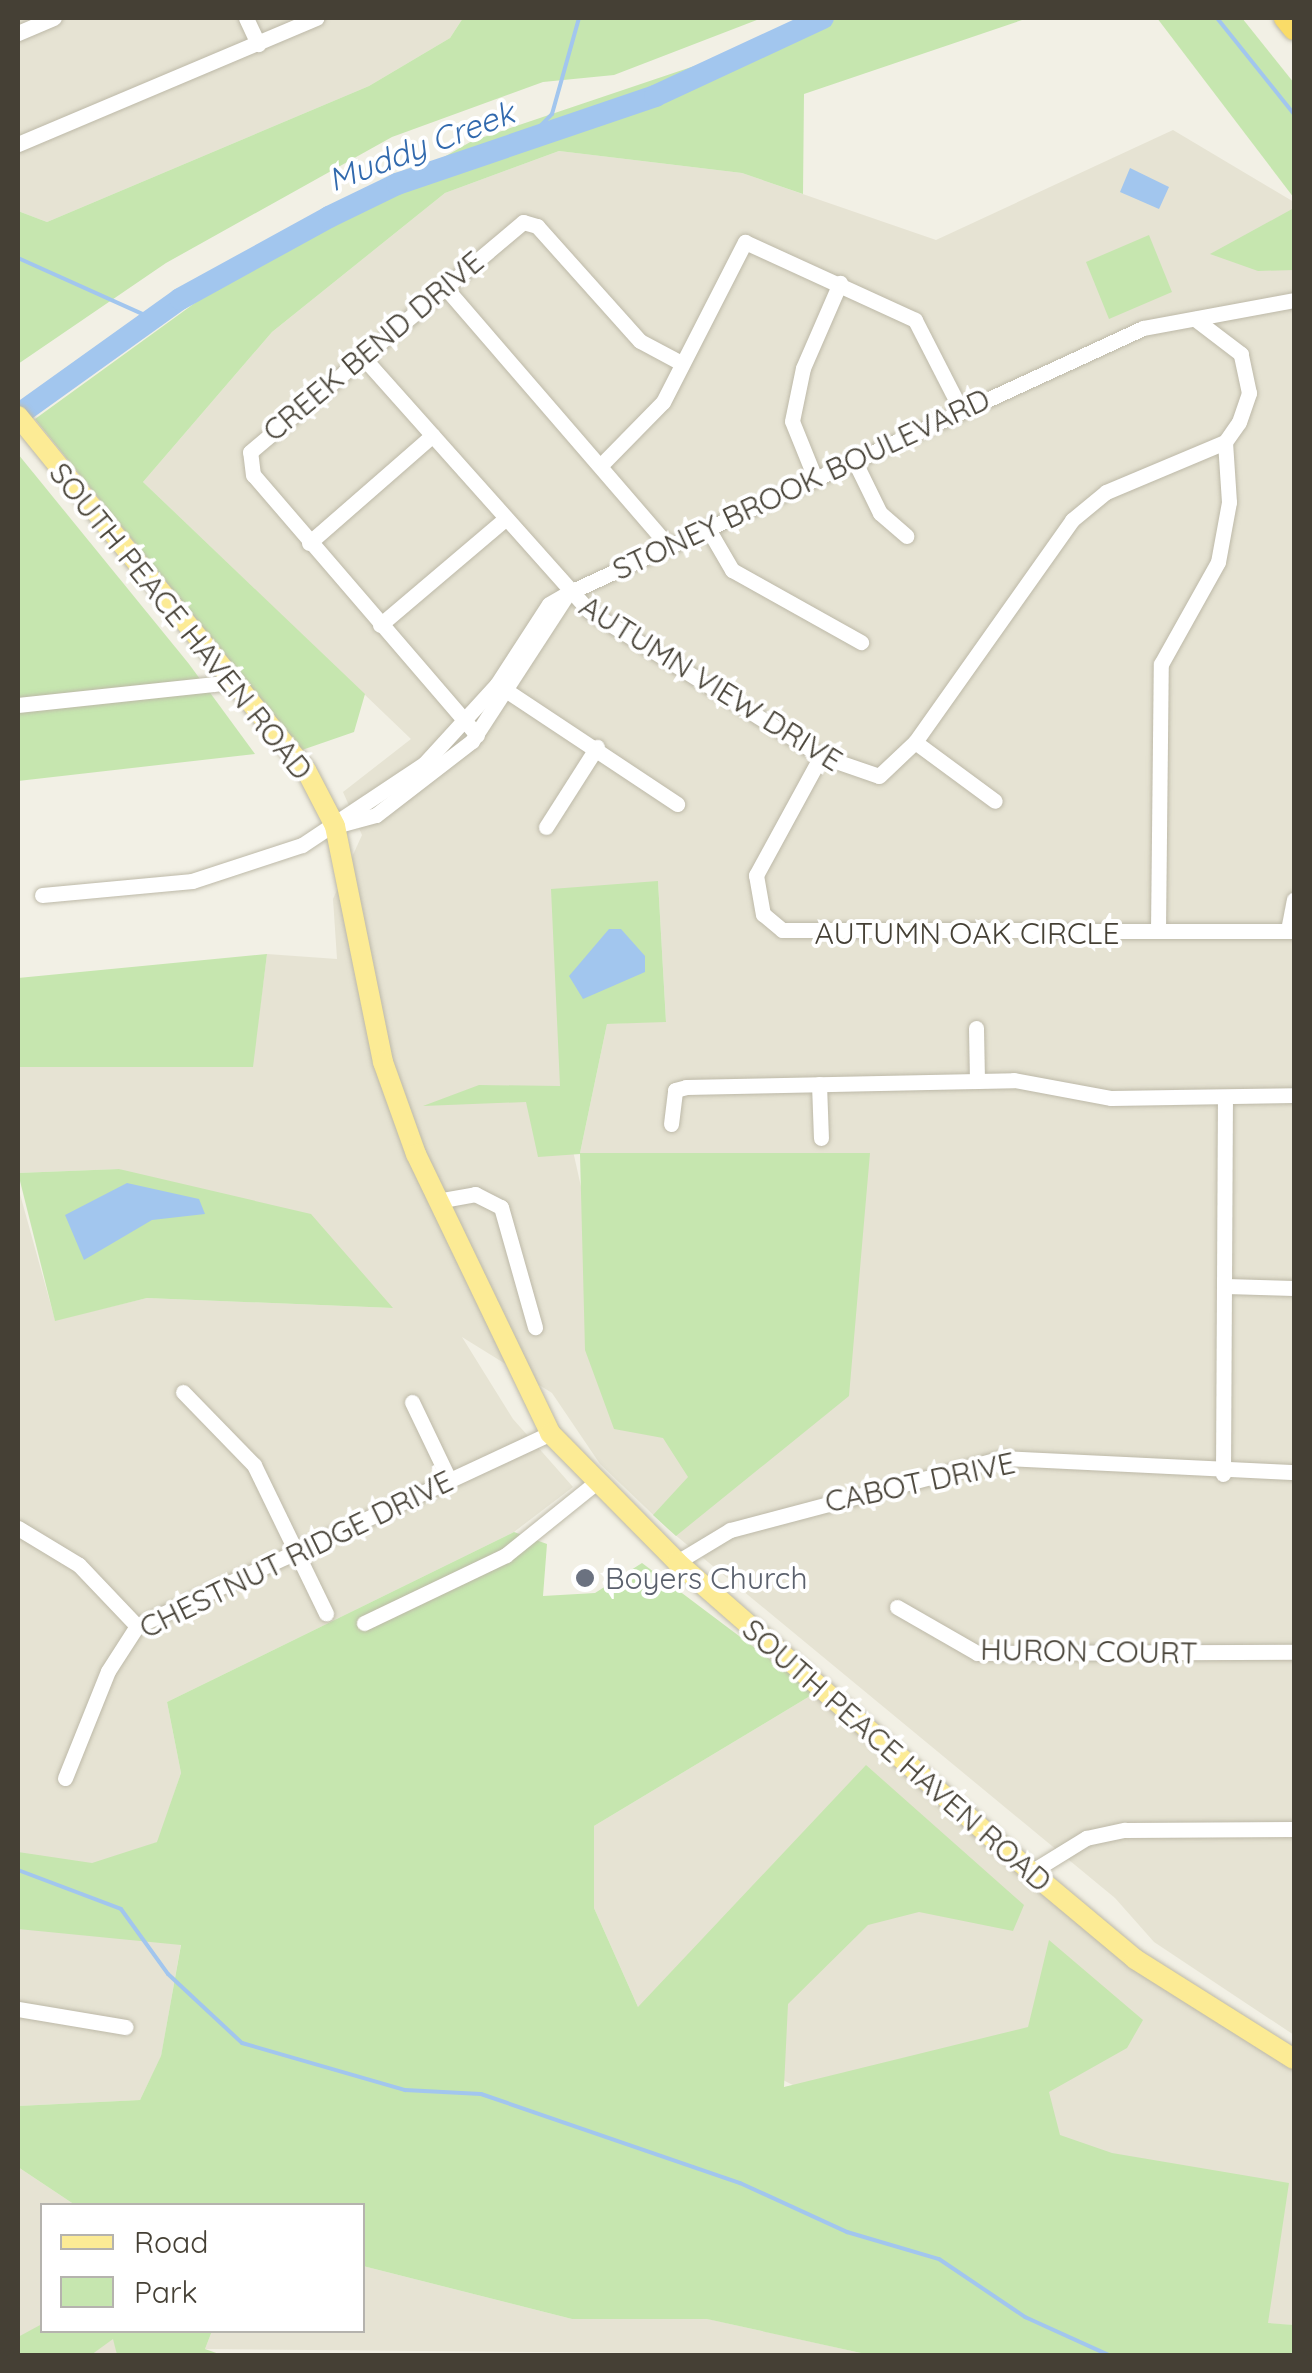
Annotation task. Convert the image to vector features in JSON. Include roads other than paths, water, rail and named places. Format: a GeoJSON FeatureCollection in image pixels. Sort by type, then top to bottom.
{"type":"FeatureCollection","features":[{"type":"Feature","properties":{"kind":"highway"},"geometry":{"type":"LineString","coordinates":[[1285,18],[1294,30]]}},
{"type":"Feature","properties":{"kind":"main road","name":"SOUTH PEACE HAVEN ROAD"},"geometry":{"type":"LineString","coordinates":[[18,416],[306,770],[335,826],[383,1062],[437,1201],[550,1433],[594,1484],[677,1562],[1031,1872],[1135,1959],[1294,2059]]}},
{"type":"Feature","properties":{"kind":"street"},"geometry":{"type":"LineString","coordinates":[[18,34],[54,18]]}},
{"type":"Feature","properties":{"kind":"street"},"geometry":{"type":"LineString","coordinates":[[246,18],[258,44]]}},
{"type":"Feature","properties":{"kind":"street"},"geometry":{"type":"LineString","coordinates":[[18,144],[317,18]]}},
{"type":"Feature","properties":{"kind":"street","name":"CREEK BEND DRIVE"},"geometry":{"type":"LineString","coordinates":[[472,729],[310,543],[248,457],[444,286],[530,223],[640,342],[681,364]]}},
{"type":"Feature","properties":{"kind":"street"},"geometry":{"type":"LineString","coordinates":[[604,462],[647,422],[745,242],[840,282],[914,320],[961,410]]}},
{"type":"Feature","properties":{"kind":"street"},"geometry":{"type":"LineString","coordinates":[[814,478],[792,422],[803,368],[840,282]]}},
{"type":"Feature","properties":{"kind":"street"},"geometry":{"type":"LineString","coordinates":[[444,286],[604,462],[667,544]]}},
{"type":"Feature","properties":{"kind":"street","name":"STONEY BROOK BOULEVARD"},"geometry":{"type":"LineString","coordinates":[[42,895],[192,881],[275,857],[335,826],[376,815],[472,729],[503,689],[549,604],[568,593],[667,544],[1143,328],[1294,300]]}},
{"type":"Feature","properties":{"kind":"street"},"geometry":{"type":"LineString","coordinates":[[1158,931],[1161,664],[1218,562],[1229,502],[1225,442],[1246,407],[1246,366],[1227,336],[1195,319]]}},
{"type":"Feature","properties":{"kind":"street","name":"AUTUMN VIEW DRIVE"},"geometry":{"type":"LineString","coordinates":[[361,355],[568,593],[820,756],[879,776],[915,742],[1072,520],[1114,487],[1225,442]]}},
{"type":"Feature","properties":{"kind":"street"},"geometry":{"type":"LineString","coordinates":[[310,543],[433,436]]}},
{"type":"Feature","properties":{"kind":"street"},"geometry":{"type":"LineString","coordinates":[[854,460],[880,513],[906,536]]}},
{"type":"Feature","properties":{"kind":"street"},"geometry":{"type":"LineString","coordinates":[[380,624],[506,518]]}},
{"type":"Feature","properties":{"kind":"street"},"geometry":{"type":"LineString","coordinates":[[706,527],[732,570],[861,642]]}},
{"type":"Feature","properties":{"kind":"street"},"geometry":{"type":"LineString","coordinates":[[18,704],[234,682]]}},
{"type":"Feature","properties":{"kind":"street"},"geometry":{"type":"LineString","coordinates":[[503,689],[597,747],[677,804]]}},
{"type":"Feature","properties":{"kind":"street"},"geometry":{"type":"LineString","coordinates":[[915,742],[995,800]]}},
{"type":"Feature","properties":{"kind":"street"},"geometry":{"type":"LineString","coordinates":[[546,827],[597,747]]}},
{"type":"Feature","properties":{"kind":"street","name":"AUTUMN OAK CIRCLE"},"geometry":{"type":"LineString","coordinates":[[820,756],[756,875],[771,924],[811,936],[1291,931]]}},
{"type":"Feature","properties":{"kind":"street"},"geometry":{"type":"LineString","coordinates":[[1291,931],[1294,900]]}},
{"type":"Feature","properties":{"kind":"street"},"geometry":{"type":"LineString","coordinates":[[976,1028],[977,1081]]}},
{"type":"Feature","properties":{"kind":"street"},"geometry":{"type":"LineString","coordinates":[[671,1124],[675,1090],[977,1081],[1112,1098],[1294,1095]]}},
{"type":"Feature","properties":{"kind":"street"},"geometry":{"type":"LineString","coordinates":[[820,1084],[820,1138]]}},
{"type":"Feature","properties":{"kind":"street"},"geometry":{"type":"LineString","coordinates":[[1223,1474],[1225,1099]]}},
{"type":"Feature","properties":{"kind":"street"},"geometry":{"type":"LineString","coordinates":[[437,1201],[475,1194],[501,1208],[536,1326]]}},
{"type":"Feature","properties":{"kind":"street"},"geometry":{"type":"LineString","coordinates":[[1225,1286],[1294,1288]]}},
{"type":"Feature","properties":{"kind":"street"},"geometry":{"type":"LineString","coordinates":[[184,1392],[254,1466],[299,1548],[326,1613]]}},
{"type":"Feature","properties":{"kind":"street"},"geometry":{"type":"LineString","coordinates":[[412,1402],[448,1477]]}},
{"type":"Feature","properties":{"kind":"street","name":"CHESTNUT RIDGE DRIVE"},"geometry":{"type":"LineString","coordinates":[[66,1778],[138,1626],[448,1477],[550,1433]]}},
{"type":"Feature","properties":{"kind":"street","name":"CABOT DRIVE"},"geometry":{"type":"LineString","coordinates":[[677,1562],[730,1530],[1003,1458],[1099,1457],[1223,1474],[1294,1472]]}},
{"type":"Feature","properties":{"kind":"street"},"geometry":{"type":"LineString","coordinates":[[364,1623],[506,1554],[594,1484]]}},
{"type":"Feature","properties":{"kind":"street"},"geometry":{"type":"LineString","coordinates":[[18,1528],[78,1564],[138,1626]]}},
{"type":"Feature","properties":{"kind":"street","name":"HURON COURT"},"geometry":{"type":"LineString","coordinates":[[897,1607],[977,1653],[1294,1652]]}},
{"type":"Feature","properties":{"kind":"street"},"geometry":{"type":"LineString","coordinates":[[1031,1872],[1103,1834],[1294,1829]]}},
{"type":"Feature","properties":{"kind":"street"},"geometry":{"type":"LineString","coordinates":[[18,2009],[125,2027]]}},
{"type":"Feature","properties":{"kind":"water"},"geometry":{"type":"Polygon","coordinates":[[[1130,168],[1169,187],[1159,209],[1120,192],[1130,168]]]}},
{"type":"Feature","properties":{"kind":"water"},"geometry":{"type":"Polygon","coordinates":[[[609,929],[621,929],[645,956],[645,972],[583,999],[569,976],[609,929]]]}},
{"type":"Feature","properties":{"kind":"water"},"geometry":{"type":"Polygon","coordinates":[[[127,1183],[199,1199],[205,1214],[152,1220],[84,1260],[65,1215],[127,1183]]]}},
{"type":"Feature","properties":{"kind":"waterway"},"geometry":{"type":"LineString","coordinates":[[525,142],[552,114],[579,18]]}},
{"type":"Feature","properties":{"kind":"waterway","name":"Muddy Creek"},"geometry":{"type":"LineString","coordinates":[[18,415],[180,299],[329,217],[397,184],[655,96],[823,18]]}},
{"type":"Feature","properties":{"kind":"waterway"},"geometry":{"type":"LineString","coordinates":[[1217,18],[1294,114]]}},
{"type":"Feature","properties":{"kind":"waterway"},"geometry":{"type":"LineString","coordinates":[[18,258],[154,319]]}},
{"type":"Feature","properties":{"kind":"waterway"},"geometry":{"type":"LineString","coordinates":[[18,1870],[121,1909],[168,1974],[242,2043],[405,2090],[481,2094],[740,2183],[847,2232],[939,2259],[1025,2317],[1111,2356]]}},
{"type":"Feature","properties":{"kind":"place","name":"Boyers Church"},"geometry":{"type":"Point","coordinates":[585,1578]}}]}
